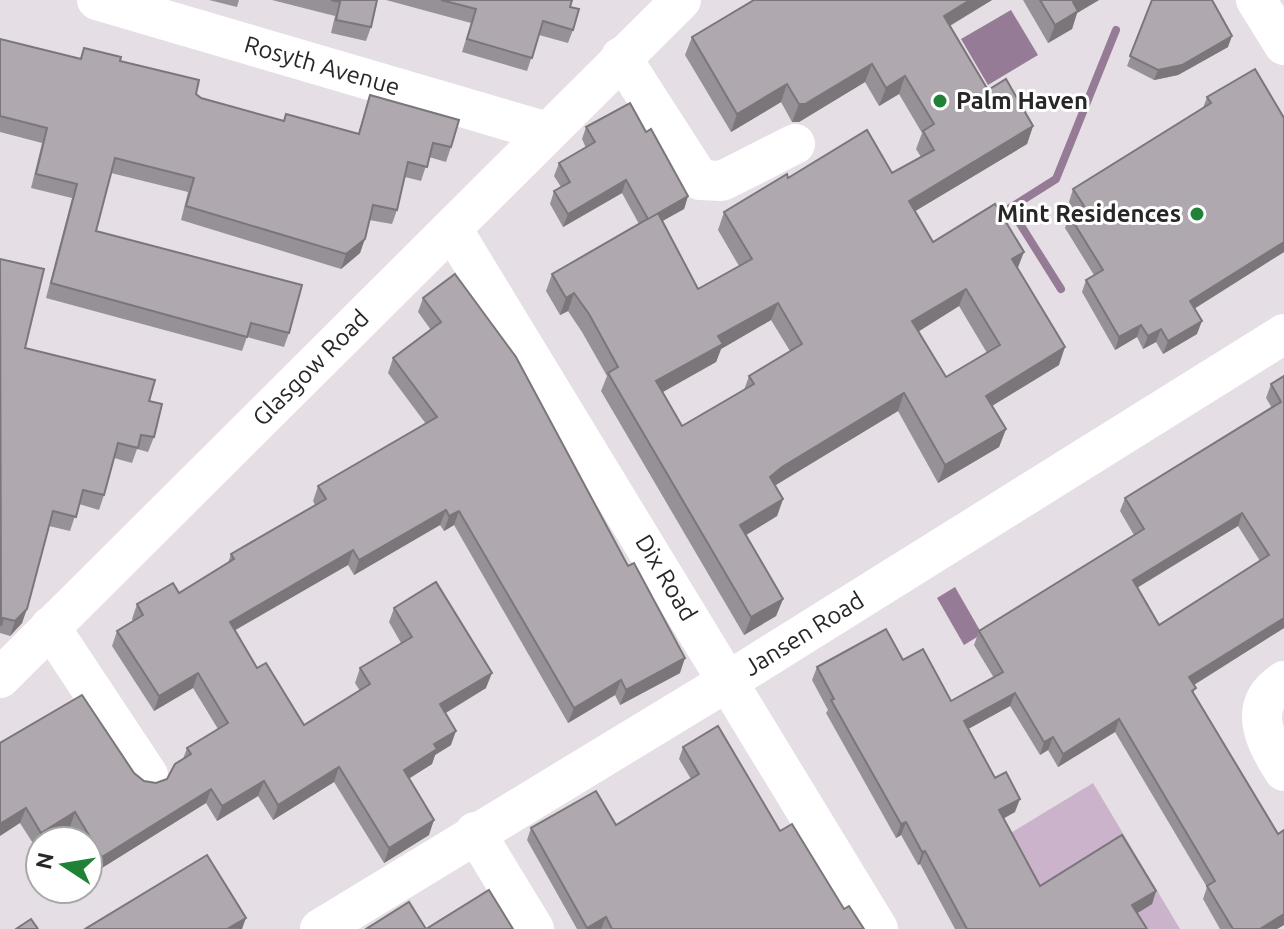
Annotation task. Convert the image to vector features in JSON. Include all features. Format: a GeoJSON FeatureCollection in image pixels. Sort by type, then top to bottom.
{"type":"FeatureCollection","features":[{"type":"Feature","properties":{"kind":"street","name":"Rosyth Avenue"},"geometry":{"type":"LineString","coordinates":[[97,0],[547,132]]}},
{"type":"Feature","properties":{"kind":"street","name":"Glasgow Road"},"geometry":{"type":"LineString","coordinates":[[0,678],[681,0]]}},
{"type":"Feature","properties":{"kind":"street"},"geometry":{"type":"LineString","coordinates":[[1256,0],[1284,45]]}},
{"type":"Feature","properties":{"kind":"street"},"geometry":{"type":"LineString","coordinates":[[621,57],[700,180],[722,181],[795,144]]}},
{"type":"Feature","properties":{"kind":"street","name":"Dix Road"},"geometry":{"type":"LineString","coordinates":[[452,229],[878,929]]}},
{"type":"Feature","properties":{"kind":"street","name":"Jansen Road"},"geometry":{"type":"LineString","coordinates":[[320,929],[475,832],[729,681],[1284,334]]}},
{"type":"Feature","properties":{"kind":"street"},"geometry":{"type":"LineString","coordinates":[[50,627],[148,775]]}},
{"type":"Feature","properties":{"kind":"street"},"geometry":{"type":"LineString","coordinates":[[1284,681],[1275,686],[1261,708],[1261,717],[1268,746],[1284,771]]}},
{"type":"Feature","properties":{"kind":"street"},"geometry":{"type":"LineString","coordinates":[[475,832],[534,929]]}},
{"type":"Feature","properties":{"kind":"shaded area"},"geometry":{"type":"Polygon","coordinates":[[[1011,10],[1038,55],[988,85],[961,39],[1011,10]]]}},
{"type":"Feature","properties":{"kind":"shaded area"},"geometry":{"type":"Polygon","coordinates":[[[955,587],[982,634],[964,645],[937,598],[955,587]]]}},
{"type":"Feature","properties":{"kind":"shaded area"},"geometry":{"type":"Polygon","coordinates":[[[1093,783],[1180,929],[1052,929],[999,840],[1093,783]]]}},
{"type":"Feature","properties":{"kind":"building"},"geometry":{"type":"Polygon","coordinates":[[[331,0],[377,0],[371,27],[336,20],[340,2],[331,0]]]}},
{"type":"Feature","properties":{"kind":"building"},"geometry":{"type":"Polygon","coordinates":[[[441,0],[572,0],[570,7],[579,9],[573,30],[543,21],[532,58],[467,39],[476,9],[441,0]]]}},
{"type":"Feature","properties":{"kind":"building"},"geometry":{"type":"Polygon","coordinates":[[[754,0],[970,0],[944,16],[988,90],[1006,79],[1033,126],[909,201],[933,242],[995,204],[1024,252],[1012,259],[1065,347],[986,396],[1006,429],[945,465],[904,393],[770,477],[783,499],[740,525],[783,599],[751,617],[608,373],[618,367],[589,314],[574,293],[566,298],[552,274],[658,213],[698,289],[752,259],[724,212],[867,130],[892,173],[934,150],[923,131],[934,124],[905,76],[886,88],[872,64],[805,104],[799,104],[787,84],[737,114],[692,37],[754,0]],[[966,289],[912,321],[946,377],[1000,345],[966,289]],[[778,303],[718,336],[723,344],[656,381],[682,426],[754,384],[749,376],[802,344],[778,303]]]}},
{"type":"Feature","properties":{"kind":"building"},"geometry":{"type":"Polygon","coordinates":[[[1040,0],[1076,0],[1073,2],[1078,11],[1055,25],[1040,0]]]}},
{"type":"Feature","properties":{"kind":"building"},"geometry":{"type":"Polygon","coordinates":[[[1152,0],[1212,0],[1232,36],[1182,65],[1158,70],[1130,56],[1152,0]]]}},
{"type":"Feature","properties":{"kind":"building"},"geometry":{"type":"Polygon","coordinates":[[[0,39],[81,59],[84,48],[121,57],[120,61],[199,80],[196,94],[201,98],[284,121],[286,114],[359,134],[370,95],[459,120],[451,147],[433,143],[427,167],[408,162],[397,210],[373,205],[365,239],[346,254],[186,206],[194,178],[115,158],[96,231],[302,285],[289,333],[251,323],[247,337],[51,283],[77,184],[36,174],[47,128],[0,116],[0,39]]]}},
{"type":"Feature","properties":{"kind":"building"},"geometry":{"type":"Polygon","coordinates":[[[1255,69],[1284,118],[1284,242],[1190,301],[1202,321],[1168,341],[1161,329],[1148,336],[1141,325],[1119,337],[1086,280],[1103,270],[1069,215],[1084,206],[1073,189],[1211,103],[1207,97],[1255,69]]]}},
{"type":"Feature","properties":{"kind":"building"},"geometry":{"type":"Polygon","coordinates":[[[630,103],[646,132],[651,129],[688,196],[648,219],[626,180],[568,214],[554,191],[570,182],[559,163],[595,142],[586,127],[630,103]]]}},
{"type":"Feature","properties":{"kind":"building"},"geometry":{"type":"Polygon","coordinates":[[[0,259],[44,269],[25,348],[155,380],[149,401],[162,404],[154,437],[141,435],[138,448],[118,443],[104,495],[83,490],[76,517],[53,511],[27,609],[15,621],[3,618],[1,626],[0,259]]]}},
{"type":"Feature","properties":{"kind":"building"},"geometry":{"type":"Polygon","coordinates":[[[455,274],[516,357],[628,566],[634,563],[685,658],[626,690],[621,680],[574,708],[459,511],[449,516],[446,510],[359,560],[353,550],[230,622],[257,668],[266,663],[304,725],[370,684],[360,668],[412,637],[394,608],[436,582],[492,673],[440,704],[456,731],[434,744],[437,749],[404,770],[434,820],[389,848],[339,767],[278,805],[264,781],[222,806],[211,789],[104,856],[104,825],[83,825],[75,812],[54,825],[36,825],[26,808],[0,824],[0,743],[82,695],[134,773],[144,781],[156,783],[167,779],[175,764],[191,754],[187,748],[228,723],[198,673],[159,696],[117,631],[143,615],[137,604],[173,583],[179,593],[234,559],[231,554],[326,499],[318,486],[437,417],[393,358],[441,322],[423,298],[455,274]]]}},
{"type":"Feature","properties":{"kind":"building"},"geometry":{"type":"Polygon","coordinates":[[[1284,376],[1284,618],[1189,677],[1196,688],[1192,691],[1278,834],[1284,830],[1284,914],[1260,929],[1233,929],[1207,886],[1215,881],[1119,719],[1063,754],[1053,737],[1044,742],[1015,693],[964,721],[995,778],[1006,772],[1020,799],[999,810],[1040,886],[1122,835],[1156,891],[1132,905],[1147,929],[967,929],[925,851],[922,852],[906,822],[901,824],[831,700],[834,699],[817,667],[886,629],[903,660],[923,649],[951,701],[1003,672],[979,631],[1144,529],[1125,498],[1281,402],[1271,384],[1284,376]],[[1242,513],[1133,580],[1159,625],[1269,555],[1242,513]]]}},
{"type":"Feature","properties":{"kind":"building"},"geometry":{"type":"Polygon","coordinates":[[[718,726],[780,831],[792,824],[844,909],[849,906],[864,929],[612,929],[606,917],[587,928],[531,828],[596,791],[616,825],[699,774],[683,747],[718,726]]]}},
{"type":"Feature","properties":{"kind":"building"},"geometry":{"type":"Polygon","coordinates":[[[207,855],[246,918],[227,929],[85,929],[207,855]]]}},
{"type":"Feature","properties":{"kind":"building"},"geometry":{"type":"Polygon","coordinates":[[[489,890],[513,929],[426,929],[489,890]]]}},
{"type":"Feature","properties":{"kind":"building"},"geometry":{"type":"Polygon","coordinates":[[[409,902],[426,929],[366,929],[409,902]]]}},
{"type":"Feature","properties":{"kind":"building"},"geometry":{"type":"Polygon","coordinates":[[[31,919],[38,929],[16,929],[31,919]]]}},
{"type":"Feature","properties":{"kind":"waterway"},"geometry":{"type":"LineString","coordinates":[[1061,289],[1010,208],[1056,179],[1116,30]]}},
{"type":"Feature","properties":{"kind":"place","name":"Palm Haven"},"geometry":{"type":"Point","coordinates":[940,101]}},
{"type":"Feature","properties":{"kind":"place","name":"Mint Residences"},"geometry":{"type":"Point","coordinates":[1197,214]}}]}
